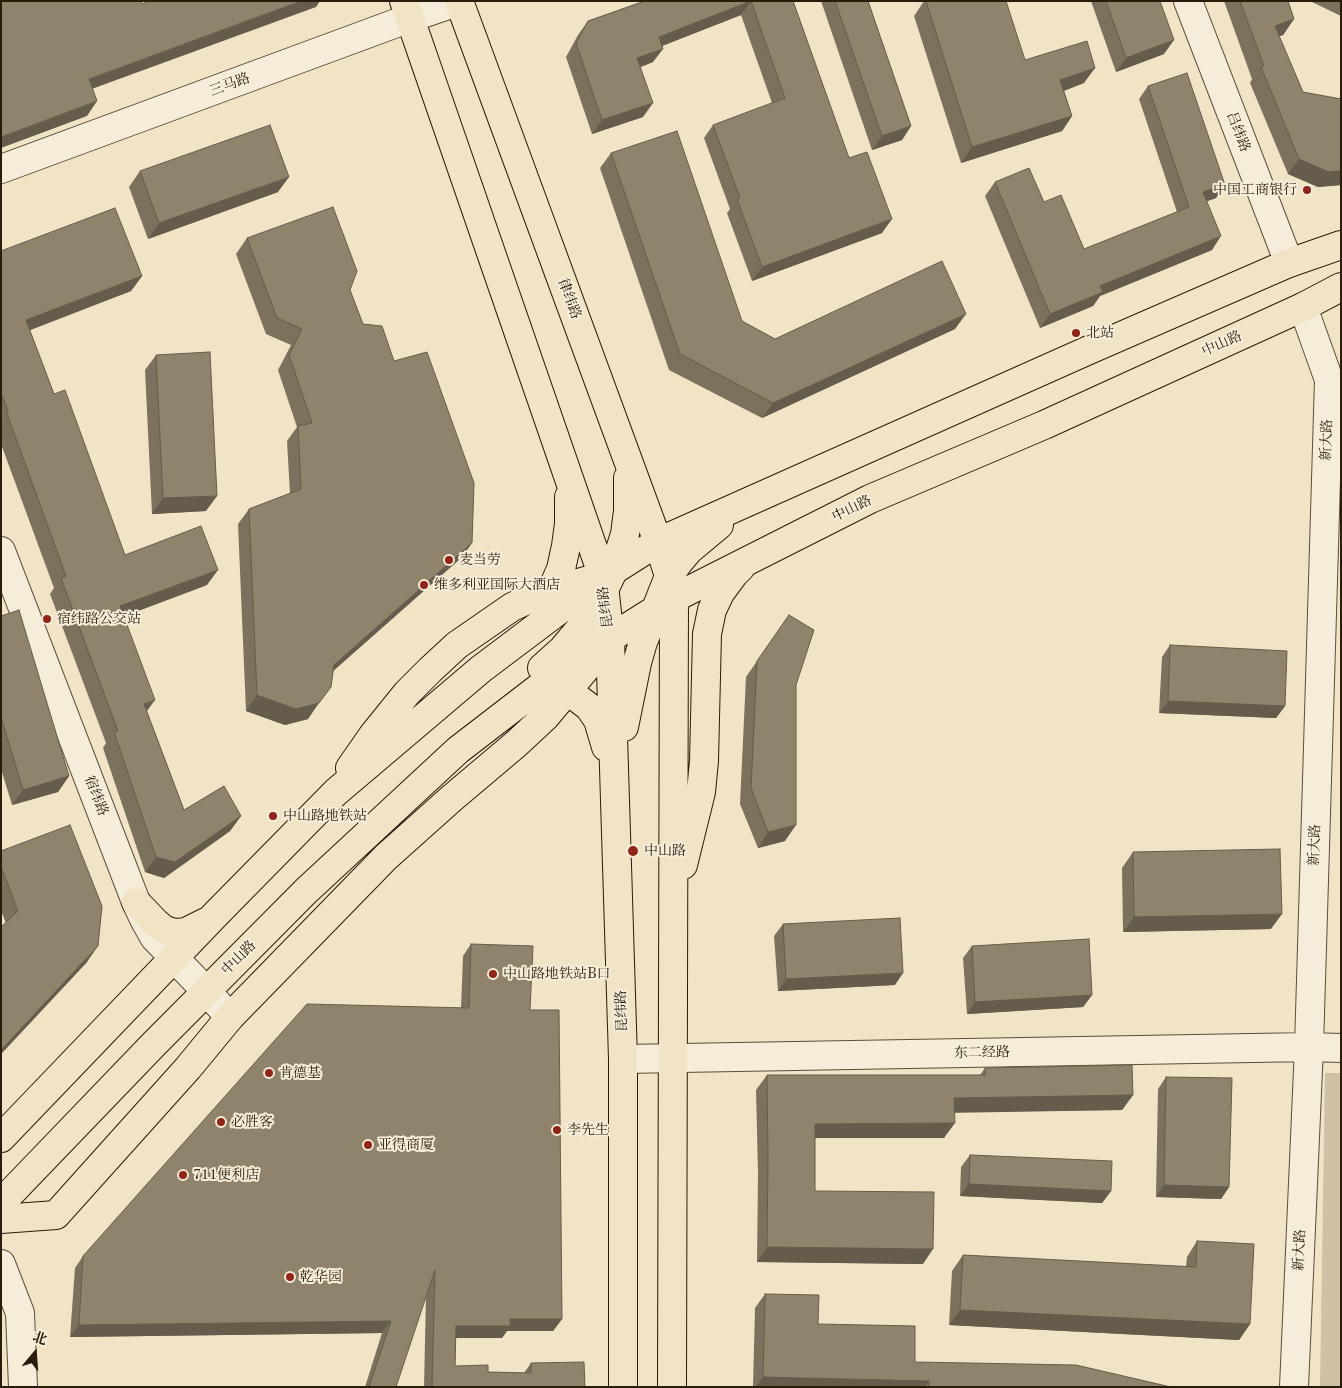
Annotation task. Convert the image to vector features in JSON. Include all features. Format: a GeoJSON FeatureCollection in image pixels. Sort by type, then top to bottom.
{"type":"FeatureCollection","features":[{"type":"Feature","properties":{"kind":"main road","name":"律纬路"},"geometry":{"type":"LineString","coordinates":[[459,1],[658,542],[667,594]]}},
{"type":"Feature","properties":{"kind":"main road"},"geometry":{"type":"LineString","coordinates":[[406,6],[567,474],[607,579]]}},
{"type":"Feature","properties":{"kind":"main road"},"geometry":{"type":"LineString","coordinates":[[1288,263],[1341,227]]}},
{"type":"Feature","properties":{"kind":"main road"},"geometry":{"type":"LineString","coordinates":[[1,1138],[174,957],[336,792],[481,669],[527,634],[658,542],[1288,263],[1341,245]]}},
{"type":"Feature","properties":{"kind":"main road","name":"中山路"},"geometry":{"type":"LineString","coordinates":[[1,1203],[206,991],[306,891],[458,750],[667,594],[752,558],[870,499],[1044,425],[1303,307],[1341,287]]}},
{"type":"Feature","properties":{"kind":"main road"},"geometry":{"type":"LineString","coordinates":[[1303,307],[1341,298]]}},
{"type":"Feature","properties":{"kind":"main road"},"geometry":{"type":"LineString","coordinates":[[495,721],[535,675],[562,650],[588,618],[607,579],[625,534],[628,511],[628,479],[623,444]]}},
{"type":"Feature","properties":{"kind":"main road"},"geometry":{"type":"LineString","coordinates":[[527,634],[542,612],[561,569],[566,546],[569,506],[567,474]]}},
{"type":"Feature","properties":{"kind":"main road"},"geometry":{"type":"LineString","coordinates":[[615,780],[636,663],[643,642],[667,594],[678,563],[706,535],[773,490]]}},
{"type":"Feature","properties":{"kind":"main road"},"geometry":{"type":"LineString","coordinates":[[673,894],[685,860],[701,792],[704,762],[707,634],[712,610],[720,593],[734,574],[752,558]]}},
{"type":"Feature","properties":{"kind":"main road"},"geometry":{"type":"LineString","coordinates":[[336,792],[373,735],[407,693],[457,645],[512,607],[540,594],[607,579]]}},
{"type":"Feature","properties":{"kind":"main road","name":"昆纬路"},"geometry":{"type":"LineString","coordinates":[[607,579],[623,1059],[623,1387]]}},
{"type":"Feature","properties":{"kind":"main road"},"geometry":{"type":"LineString","coordinates":[[667,594],[673,894],[672,1387]]}},
{"type":"Feature","properties":{"kind":"main road"},"geometry":{"type":"LineString","coordinates":[[1,1219],[56,1215],[188,1068],[230,1018],[386,857],[545,717],[566,694],[610,638]]}},
{"type":"Feature","properties":{"kind":"main road"},"geometry":{"type":"LineString","coordinates":[[495,721],[527,703],[546,697],[566,694],[576,697],[590,707],[598,720],[615,780]]}},
{"type":"Feature","properties":{"kind":"main road"},"geometry":{"type":"LineString","coordinates":[[136,902],[156,923],[171,932],[186,932],[210,920]]}},
{"type":"Feature","properties":{"kind":"street"},"geometry":{"type":"LineString","coordinates":[[406,6],[459,1]]}},
{"type":"Feature","properties":{"kind":"street","name":"吕纬路"},"geometry":{"type":"LineString","coordinates":[[1188,1],[1288,263]]}},
{"type":"Feature","properties":{"kind":"street","name":"三马路"},"geometry":{"type":"LineString","coordinates":[[1,169],[338,45],[406,6]]}},
{"type":"Feature","properties":{"kind":"street","name":"新大路"},"geometry":{"type":"LineString","coordinates":[[1294,1387],[1309,1048],[1329,380],[1303,307]]}},
{"type":"Feature","properties":{"kind":"street","name":"宿纬路"},"geometry":{"type":"LineString","coordinates":[[1,551],[145,921],[154,937],[230,1018]]}},
{"type":"Feature","properties":{"kind":"street","name":"东二经路"},"geometry":{"type":"LineString","coordinates":[[623,1059],[1341,1048]]}},
{"type":"Feature","properties":{"kind":"street"},"geometry":{"type":"LineString","coordinates":[[1,1264],[20,1313],[23,1387]]}},
{"type":"Feature","properties":{"kind":"shaded area"},"geometry":{"type":"Polygon","coordinates":[[[1325,1073],[1341,1073],[1341,1387],[1320,1387],[1325,1073]]]}},
{"type":"Feature","properties":{"kind":"building"},"geometry":{"type":"Polygon","coordinates":[[[1,1],[141,1],[142,4],[150,1],[301,1],[89,79],[97,101],[1,137],[1,1]]]}},
{"type":"Feature","properties":{"kind":"building"},"geometry":{"type":"Polygon","coordinates":[[[645,1],[751,1],[659,37],[663,49],[637,58],[653,103],[602,120],[576,43],[588,21],[645,1]]]}},
{"type":"Feature","properties":{"kind":"building"},"geometry":{"type":"Polygon","coordinates":[[[751,1],[793,1],[849,158],[867,152],[892,219],[762,267],[737,199],[740,198],[713,125],[785,98],[751,1]]]}},
{"type":"Feature","properties":{"kind":"building"},"geometry":{"type":"Polygon","coordinates":[[[835,1],[868,1],[911,126],[882,136],[835,1]]]}},
{"type":"Feature","properties":{"kind":"building"},"geometry":{"type":"Polygon","coordinates":[[[926,1],[1006,1],[1025,60],[1087,41],[1095,68],[1060,80],[1072,116],[972,147],[926,1]]]}},
{"type":"Feature","properties":{"kind":"building"},"geometry":{"type":"Polygon","coordinates":[[[1106,1],[1160,1],[1174,40],[1126,58],[1106,1]]]}},
{"type":"Feature","properties":{"kind":"building"},"geometry":{"type":"Polygon","coordinates":[[[1240,1],[1288,1],[1294,19],[1275,26],[1303,92],[1341,99],[1341,171],[1329,172],[1299,159],[1261,67],[1264,66],[1240,1]]]}},
{"type":"Feature","properties":{"kind":"building"},"geometry":{"type":"Polygon","coordinates":[[[1187,73],[1225,185],[1203,192],[1221,236],[1100,286],[1103,292],[1050,314],[995,182],[1029,168],[1044,202],[1061,195],[1084,249],[1189,207],[1148,86],[1187,73]]]}},
{"type":"Feature","properties":{"kind":"building"},"geometry":{"type":"Polygon","coordinates":[[[270,125],[289,177],[159,223],[140,171],[270,125]]]}},
{"type":"Feature","properties":{"kind":"building"},"geometry":{"type":"Polygon","coordinates":[[[677,131],[742,321],[775,339],[942,261],[966,314],[773,403],[680,354],[611,153],[677,131]]]}},
{"type":"Feature","properties":{"kind":"building"},"geometry":{"type":"Polygon","coordinates":[[[333,207],[357,271],[350,290],[363,324],[382,326],[394,361],[427,352],[474,483],[472,543],[334,665],[331,687],[319,703],[296,709],[257,695],[249,509],[301,489],[298,426],[312,423],[289,355],[302,329],[277,318],[247,238],[333,207]]]}},
{"type":"Feature","properties":{"kind":"building"},"geometry":{"type":"Polygon","coordinates":[[[115,208],[142,276],[26,320],[54,394],[65,390],[125,555],[201,526],[218,570],[120,606],[155,700],[144,704],[184,810],[224,786],[241,816],[175,862],[156,857],[114,732],[118,731],[61,578],[66,576],[1,393],[1,251],[115,208]]]}},
{"type":"Feature","properties":{"kind":"building"},"geometry":{"type":"Polygon","coordinates":[[[210,352],[217,496],[163,498],[156,355],[210,352]]]}},
{"type":"Feature","properties":{"kind":"building"},"geometry":{"type":"Polygon","coordinates":[[[19,610],[69,776],[23,790],[1,717],[1,616],[19,610]]]}},
{"type":"Feature","properties":{"kind":"building"},"geometry":{"type":"Polygon","coordinates":[[[789,615],[814,630],[796,685],[796,825],[768,832],[751,788],[757,661],[789,615]]]}},
{"type":"Feature","properties":{"kind":"building"},"geometry":{"type":"Polygon","coordinates":[[[1170,645],[1287,651],[1285,706],[1168,701],[1170,645]]]}},
{"type":"Feature","properties":{"kind":"building"},"geometry":{"type":"Polygon","coordinates":[[[70,825],[102,906],[98,946],[1,1050],[1,927],[18,911],[1,867],[1,851],[70,825]]]}},
{"type":"Feature","properties":{"kind":"building"},"geometry":{"type":"Polygon","coordinates":[[[1280,849],[1282,914],[1134,917],[1133,852],[1280,849]]]}},
{"type":"Feature","properties":{"kind":"building"},"geometry":{"type":"Polygon","coordinates":[[[900,918],[903,973],[786,979],[783,924],[900,918]]]}},
{"type":"Feature","properties":{"kind":"building"},"geometry":{"type":"Polygon","coordinates":[[[1089,939],[1092,995],[975,1002],[972,946],[1089,939]]]}},
{"type":"Feature","properties":{"kind":"building","name":"亚得商厦"},"geometry":{"type":"Polygon","coordinates":[[[471,944],[533,946],[530,1010],[559,1010],[562,1319],[510,1319],[510,1326],[456,1326],[455,1366],[488,1365],[488,1372],[531,1373],[531,1363],[584,1362],[585,1387],[432,1387],[435,1270],[396,1387],[369,1387],[391,1321],[79,1325],[83,1256],[307,1004],[469,1008],[471,944]]]}},
{"type":"Feature","properties":{"kind":"building"},"geometry":{"type":"Polygon","coordinates":[[[1132,1065],[1133,1095],[954,1098],[955,1123],[815,1124],[815,1191],[934,1192],[933,1249],[767,1247],[767,1075],[985,1075],[985,1068],[1132,1065]]]}},
{"type":"Feature","properties":{"kind":"building"},"geometry":{"type":"Polygon","coordinates":[[[1166,1077],[1232,1078],[1229,1187],[1164,1185],[1166,1077]]]}},
{"type":"Feature","properties":{"kind":"building"},"geometry":{"type":"Polygon","coordinates":[[[970,1155],[1112,1161],[1111,1191],[969,1184],[970,1155]]]}},
{"type":"Feature","properties":{"kind":"building"},"geometry":{"type":"Polygon","coordinates":[[[1197,1241],[1254,1244],[1250,1324],[960,1310],[963,1255],[1196,1267],[1197,1241]]]}},
{"type":"Feature","properties":{"kind":"building"},"geometry":{"type":"Polygon","coordinates":[[[765,1294],[819,1295],[818,1324],[915,1326],[915,1362],[1076,1365],[1171,1387],[929,1387],[929,1381],[763,1377],[765,1294]]]}},
{"type":"Feature","properties":{"kind":"place","name":"中国工商银行"},"geometry":{"type":"Point","coordinates":[1307,190]}},
{"type":"Feature","properties":{"kind":"place","name":"北站"},"geometry":{"type":"Point","coordinates":[1076,333]}},
{"type":"Feature","properties":{"kind":"place","name":"麦当劳"},"geometry":{"type":"Point","coordinates":[449,560]}},
{"type":"Feature","properties":{"kind":"place","name":"维多利亚国际大酒店"},"geometry":{"type":"Point","coordinates":[424,585]}},
{"type":"Feature","properties":{"kind":"place","name":"宿纬路公交站"},"geometry":{"type":"Point","coordinates":[47,619]}},
{"type":"Feature","properties":{"kind":"place","name":"中山路地铁站"},"geometry":{"type":"Point","coordinates":[273,816]}},
{"type":"Feature","properties":{"kind":"place","name":"中山路"},"geometry":{"type":"Point","coordinates":[633,851]}},
{"type":"Feature","properties":{"kind":"place","name":"中山路地铁站B口"},"geometry":{"type":"Point","coordinates":[493,974]}},
{"type":"Feature","properties":{"kind":"place","name":"肯德基"},"geometry":{"type":"Point","coordinates":[269,1073]}},
{"type":"Feature","properties":{"kind":"place","name":"必胜客"},"geometry":{"type":"Point","coordinates":[221,1122]}},
{"type":"Feature","properties":{"kind":"place","name":"李先生"},"geometry":{"type":"Point","coordinates":[557,1130]}},
{"type":"Feature","properties":{"kind":"place","name":"亚得商厦"},"geometry":{"type":"Point","coordinates":[368,1145]}},
{"type":"Feature","properties":{"kind":"place","name":"711便利店"},"geometry":{"type":"Point","coordinates":[183,1175]}},
{"type":"Feature","properties":{"kind":"place","name":"乾华园"},"geometry":{"type":"Point","coordinates":[290,1277]}}]}
